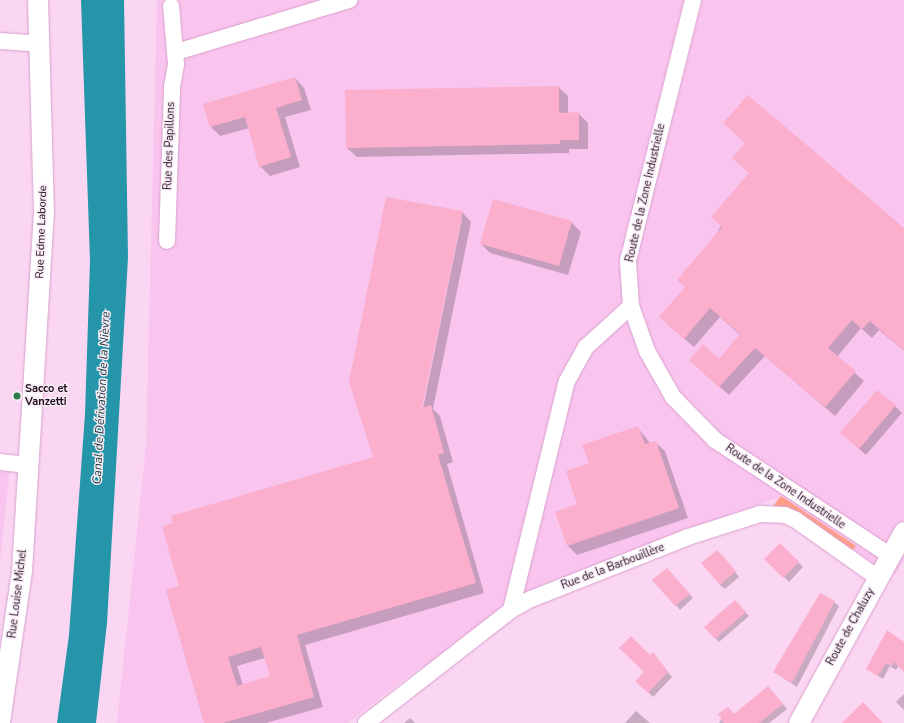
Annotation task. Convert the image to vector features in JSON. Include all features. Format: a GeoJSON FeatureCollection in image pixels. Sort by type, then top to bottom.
{"type":"FeatureCollection","features":[{"type":"Feature","properties":{"kind":"street","name":"Rue Edme Laborde"},"geometry":{"type":"LineString","coordinates":[[28,465],[44,214],[38,0]]}},
{"type":"Feature","properties":{"kind":"street"},"geometry":{"type":"LineString","coordinates":[[176,52],[349,0]]}},
{"type":"Feature","properties":{"kind":"street","name":"Route de la Zone Industrielle"},"geometry":{"type":"LineString","coordinates":[[693,0],[628,261],[631,306],[647,351],[673,397],[716,440],[891,556]]}},
{"type":"Feature","properties":{"kind":"street","name":"Rue des Papillons"},"geometry":{"type":"LineString","coordinates":[[167,241],[176,52],[171,6]]}},
{"type":"Feature","properties":{"kind":"street"},"geometry":{"type":"LineString","coordinates":[[0,41],[39,44]]}},
{"type":"Feature","properties":{"kind":"street"},"geometry":{"type":"LineString","coordinates":[[511,610],[567,381],[586,347],[631,306]]}},
{"type":"Feature","properties":{"kind":"street"},"geometry":{"type":"LineString","coordinates":[[0,462],[28,465]]}},
{"type":"Feature","properties":{"kind":"street","name":"Rue Louise Michel"},"geometry":{"type":"LineString","coordinates":[[0,722],[22,571],[28,465]]}},
{"type":"Feature","properties":{"kind":"street","name":"Rue de la Barbouillère"},"geometry":{"type":"LineString","coordinates":[[366,723],[511,610],[531,599],[688,537],[760,514],[785,515],[796,520],[878,578]]}},
{"type":"Feature","properties":{"kind":"street","name":"Route de Chaluzy"},"geometry":{"type":"LineString","coordinates":[[799,723],[904,532]]}},
{"type":"Feature","properties":{"kind":"shaded area"},"geometry":{"type":"Polygon","coordinates":[[[157,0],[904,0],[904,560],[894,576],[774,499],[546,583],[409,676],[348,723],[117,723],[146,445],[157,0]]]}},
{"type":"Feature","properties":{"kind":"shaded area"},"geometry":{"type":"Polygon","coordinates":[[[10,470],[0,560],[0,473],[10,470]]]}},
{"type":"Feature","properties":{"kind":"shaded area"},"geometry":{"type":"Polygon","coordinates":[[[781,496],[856,546],[851,552],[783,507],[773,506],[781,496]]]}},
{"type":"Feature","properties":{"kind":"water","name":"Canal de Dérivation de la Nièvre"},"geometry":{"type":"Polygon","coordinates":[[[81,0],[124,0],[128,258],[107,623],[96,723],[57,723],[69,635],[85,414],[90,261],[81,0]]]}},
{"type":"Feature","properties":{"kind":"building"},"geometry":{"type":"Polygon","coordinates":[[[295,77],[302,100],[276,108],[291,157],[259,167],[245,117],[210,127],[203,104],[295,77]]]}},
{"type":"Feature","properties":{"kind":"building"},"geometry":{"type":"Polygon","coordinates":[[[559,86],[559,113],[579,112],[579,140],[560,140],[560,144],[346,148],[345,90],[559,86]]]}},
{"type":"Feature","properties":{"kind":"building"},"geometry":{"type":"Polygon","coordinates":[[[748,95],[904,228],[904,351],[870,321],[862,329],[852,320],[828,348],[856,371],[825,407],[755,348],[719,387],[689,360],[703,344],[719,359],[740,334],[710,308],[684,339],[659,317],[685,287],[677,280],[722,227],[711,217],[749,173],[732,158],[745,143],[723,123],[748,95]]]}},
{"type":"Feature","properties":{"kind":"building"},"geometry":{"type":"Polygon","coordinates":[[[386,197],[463,211],[422,408],[431,405],[444,453],[438,455],[476,583],[297,635],[314,697],[223,723],[204,723],[166,590],[179,586],[162,527],[172,523],[171,516],[373,457],[349,382],[386,197]],[[261,647],[228,657],[237,686],[270,676],[261,647]]]}},
{"type":"Feature","properties":{"kind":"building"},"geometry":{"type":"Polygon","coordinates":[[[493,199],[572,221],[559,266],[480,244],[493,199]]]}},
{"type":"Feature","properties":{"kind":"building"},"geometry":{"type":"Polygon","coordinates":[[[877,390],[896,405],[859,449],[840,433],[877,390]]]}},
{"type":"Feature","properties":{"kind":"building"},"geometry":{"type":"Polygon","coordinates":[[[638,426],[645,444],[656,441],[679,508],[567,546],[555,512],[577,504],[566,471],[589,463],[582,445],[638,426]]]}},
{"type":"Feature","properties":{"kind":"building"},"geometry":{"type":"Polygon","coordinates":[[[780,543],[799,562],[783,578],[764,559],[780,543]]]}},
{"type":"Feature","properties":{"kind":"building"},"geometry":{"type":"Polygon","coordinates":[[[717,550],[736,571],[720,585],[701,563],[717,550]]]}},
{"type":"Feature","properties":{"kind":"building"},"geometry":{"type":"Polygon","coordinates":[[[667,568],[690,594],[675,606],[652,580],[667,568]]]}},
{"type":"Feature","properties":{"kind":"building"},"geometry":{"type":"Polygon","coordinates":[[[820,593],[835,601],[792,683],[773,672],[820,593]]]}},
{"type":"Feature","properties":{"kind":"building"},"geometry":{"type":"Polygon","coordinates":[[[735,600],[746,612],[715,639],[704,627],[735,600]]]}},
{"type":"Feature","properties":{"kind":"building"},"geometry":{"type":"Polygon","coordinates":[[[887,630],[904,642],[904,672],[894,662],[892,666],[886,663],[878,676],[866,669],[887,630]]]}},
{"type":"Feature","properties":{"kind":"building"},"geometry":{"type":"Polygon","coordinates":[[[631,636],[650,655],[653,652],[668,672],[648,693],[635,681],[644,672],[619,648],[631,636]]]}},
{"type":"Feature","properties":{"kind":"building"},"geometry":{"type":"Polygon","coordinates":[[[768,686],[783,704],[759,723],[724,723],[718,714],[728,707],[734,714],[768,686]]]}},
{"type":"Feature","properties":{"kind":"building"},"geometry":{"type":"Polygon","coordinates":[[[863,702],[883,723],[842,723],[863,702]]]}},
{"type":"Feature","properties":{"kind":"place","name":"Sacco et Vanzetti"},"geometry":{"type":"Point","coordinates":[17,396]}}]}
